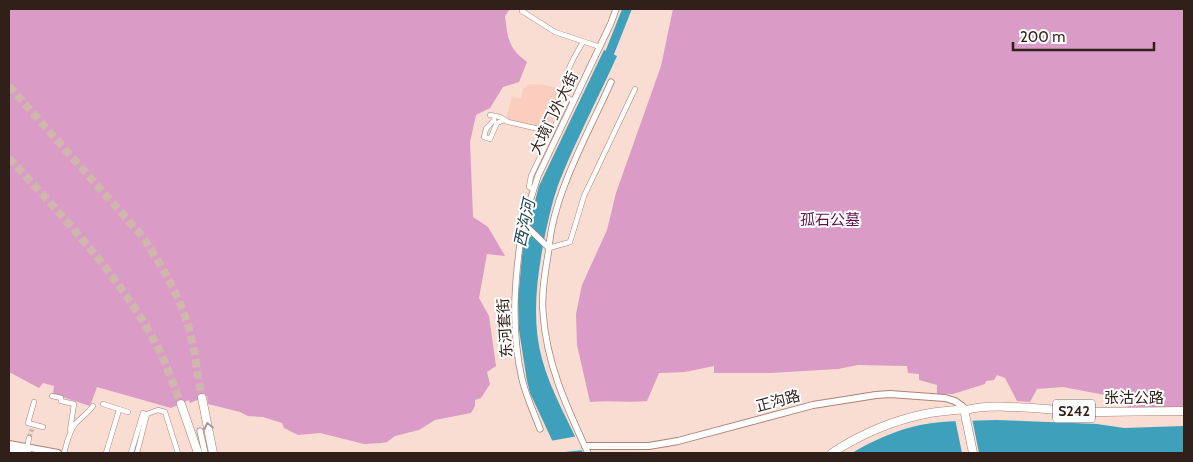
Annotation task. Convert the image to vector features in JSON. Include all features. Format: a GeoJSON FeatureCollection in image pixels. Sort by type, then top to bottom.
{"type":"FeatureCollection","features":[{"type":"Feature","properties":{"kind":"main road","name":"正沟路"},"geometry":{"type":"LineString","coordinates":[[586,449],[649,446],[691,439],[813,405],[876,395],[890,394],[945,398],[955,401],[962,406],[963,414]]}},
{"type":"Feature","properties":{"kind":"main road"},"geometry":{"type":"LineString","coordinates":[[202,398],[213,453]]}},
{"type":"Feature","properties":{"kind":"main road"},"geometry":{"type":"LineString","coordinates":[[181,404],[198,453]]}},
{"type":"Feature","properties":{"kind":"main road","name":"张沽公路"},"geometry":{"type":"LineString","coordinates":[[963,414],[974,408],[1003,407],[1084,412],[1184,412]]}},
{"type":"Feature","properties":{"kind":"main road"},"geometry":{"type":"LineString","coordinates":[[832,453],[883,425],[926,414],[963,414]]}},
{"type":"Feature","properties":{"kind":"main road"},"geometry":{"type":"LineString","coordinates":[[838,453],[863,439],[903,422],[930,416],[963,414]]}},
{"type":"Feature","properties":{"kind":"main road"},"geometry":{"type":"LineString","coordinates":[[963,414],[968,453]]}},
{"type":"Feature","properties":{"kind":"main road"},"geometry":{"type":"LineString","coordinates":[[963,414],[974,453]]}},
{"type":"Feature","properties":{"kind":"main road"},"geometry":{"type":"LineString","coordinates":[[9,444],[27,451]]}},
{"type":"Feature","properties":{"kind":"main road"},"geometry":{"type":"LineString","coordinates":[[9,450],[58,453]]}},
{"type":"Feature","properties":{"kind":"street","name":"大境门外大街"},"geometry":{"type":"LineString","coordinates":[[523,223],[533,189],[571,99],[600,47],[616,9]]}},
{"type":"Feature","properties":{"kind":"street"},"geometry":{"type":"LineString","coordinates":[[522,11],[555,32],[600,47]]}},
{"type":"Feature","properties":{"kind":"street"},"geometry":{"type":"LineString","coordinates":[[533,189],[529,187],[531,176],[552,132],[571,99],[565,96],[563,90],[568,73],[583,42]]}},
{"type":"Feature","properties":{"kind":"street"},"geometry":{"type":"LineString","coordinates":[[586,449],[560,390],[551,364],[542,311],[546,246],[561,194],[611,82]]}},
{"type":"Feature","properties":{"kind":"street"},"geometry":{"type":"LineString","coordinates":[[546,246],[570,242],[584,196],[635,89]]}},
{"type":"Feature","properties":{"kind":"street"},"geometry":{"type":"LineString","coordinates":[[504,120],[497,123],[490,138],[484,137],[492,118],[500,117],[504,120],[552,132]]}},
{"type":"Feature","properties":{"kind":"street"},"geometry":{"type":"LineString","coordinates":[[523,223],[546,246]]}},
{"type":"Feature","properties":{"kind":"street","name":"东河套街"},"geometry":{"type":"LineString","coordinates":[[523,223],[514,294],[515,328],[522,378],[540,429]]}},
{"type":"Feature","properties":{"kind":"street"},"geometry":{"type":"LineString","coordinates":[[52,396],[61,398],[61,401],[74,404],[70,434],[64,453]]}},
{"type":"Feature","properties":{"kind":"street"},"geometry":{"type":"LineString","coordinates":[[34,402],[28,423],[32,427],[42,427]]}},
{"type":"Feature","properties":{"kind":"street"},"geometry":{"type":"LineString","coordinates":[[103,404],[128,412]]}},
{"type":"Feature","properties":{"kind":"street"},"geometry":{"type":"LineString","coordinates":[[70,434],[76,423],[87,415],[93,406]]}},
{"type":"Feature","properties":{"kind":"street"},"geometry":{"type":"LineString","coordinates":[[106,453],[119,410]]}},
{"type":"Feature","properties":{"kind":"street"},"geometry":{"type":"LineString","coordinates":[[137,453],[147,414],[158,410],[165,412],[178,453]]}},
{"type":"Feature","properties":{"kind":"street"},"geometry":{"type":"LineString","coordinates":[[131,453],[143,414]]}},
{"type":"Feature","properties":{"kind":"street"},"geometry":{"type":"LineString","coordinates":[[200,431],[205,453]]}},
{"type":"Feature","properties":{"kind":"street"},"geometry":{"type":"LineString","coordinates":[[27,451],[29,438]]}},
{"type":"Feature","properties":{"kind":"shaded area"},"geometry":{"type":"Polygon","coordinates":[[[527,84],[561,89],[559,113],[552,128],[545,130],[506,119],[512,96],[521,99],[523,88],[527,87],[527,84]]]}},
{"type":"Feature","properties":{"kind":"green space"},"geometry":{"type":"Polygon","coordinates":[[[9,9],[510,9],[505,16],[510,42],[516,52],[527,62],[519,82],[503,87],[490,108],[476,115],[470,142],[473,217],[488,227],[505,256],[487,254],[479,298],[489,316],[496,366],[487,372],[490,384],[481,398],[475,400],[475,406],[471,413],[435,420],[419,430],[395,436],[387,442],[364,444],[320,433],[298,435],[284,428],[282,423],[263,417],[248,416],[240,412],[208,404],[207,396],[190,403],[189,400],[171,408],[97,387],[90,406],[53,394],[54,386],[43,383],[39,388],[9,372],[9,9]]]}},
{"type":"Feature","properties":{"kind":"green space","name":"孤石公墓"},"geometry":{"type":"Polygon","coordinates":[[[673,9],[1184,9],[1184,408],[1128,409],[1126,399],[1063,387],[1037,389],[1030,402],[1017,401],[1005,378],[997,375],[994,380],[986,381],[985,384],[953,394],[937,394],[937,385],[919,380],[919,374],[908,373],[907,366],[858,365],[838,369],[770,373],[714,373],[714,366],[685,372],[659,373],[647,401],[590,402],[577,345],[576,314],[582,285],[607,230],[616,193],[661,66],[673,9]]]}},
{"type":"Feature","properties":{"kind":"water"},"geometry":{"type":"Polygon","coordinates":[[[604,50],[617,56],[573,149],[558,187],[545,235],[536,297],[537,329],[542,359],[555,395],[583,453],[558,453],[530,393],[527,381],[519,330],[518,300],[523,246],[539,186],[604,50]]]}},
{"type":"Feature","properties":{"kind":"water"},"geometry":{"type":"Polygon","coordinates":[[[997,420],[1097,424],[1124,428],[1184,426],[1184,453],[852,453],[884,436],[920,425],[949,421],[997,420]]]}},
{"type":"Feature","properties":{"kind":"pier"},"geometry":{"type":"Polygon","coordinates":[[[972,418],[979,453],[962,453],[955,419],[972,418]]]}},
{"type":"Feature","properties":{"kind":"pier"},"geometry":{"type":"Polygon","coordinates":[[[578,436],[584,450],[555,453],[550,441],[578,436]]]}},
{"type":"Feature","properties":{"kind":"waterway","name":"西沟河"},"geometry":{"type":"LineString","coordinates":[[606,62],[627,9]]}},
{"type":"Feature","properties":{"kind":"tunnel"},"geometry":{"type":"LineString","coordinates":[[9,86],[142,236],[156,257],[174,290],[188,325],[202,398]]}},
{"type":"Feature","properties":{"kind":"tunnel"},"geometry":{"type":"LineString","coordinates":[[9,158],[88,246],[124,293],[160,351],[181,404]]}},
{"type":"Feature","properties":{"kind":"tunnel"},"geometry":{"type":"LineString","coordinates":[[29,438],[32,429]]}}]}
